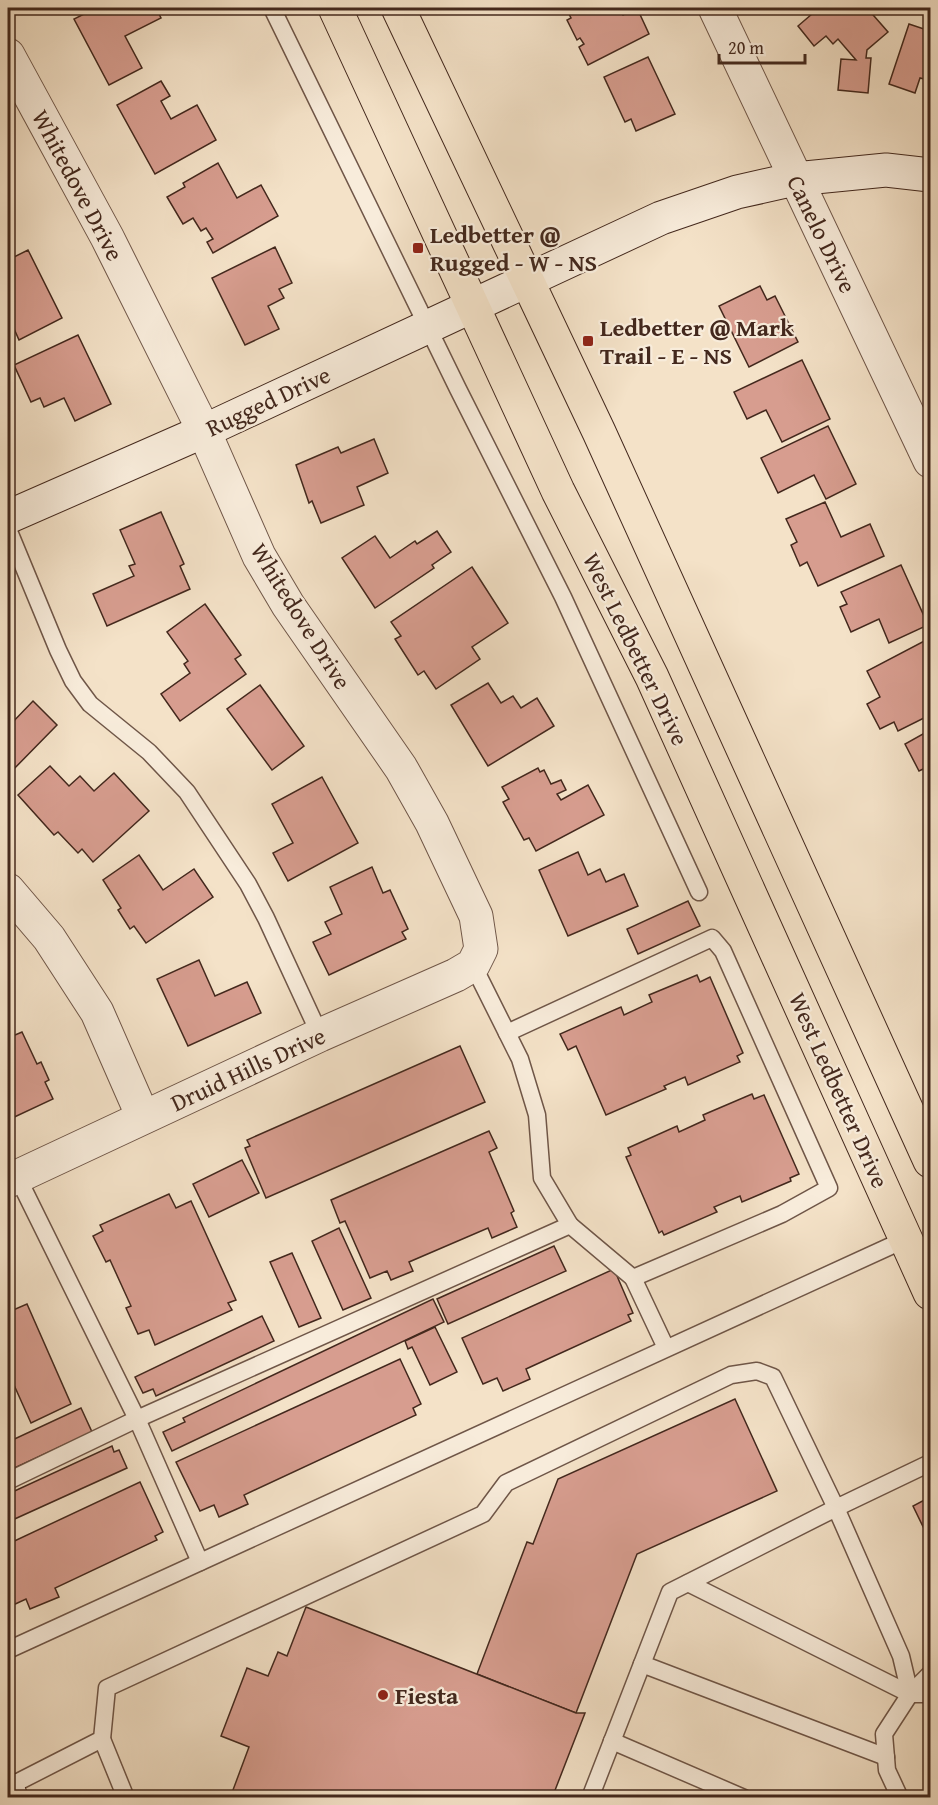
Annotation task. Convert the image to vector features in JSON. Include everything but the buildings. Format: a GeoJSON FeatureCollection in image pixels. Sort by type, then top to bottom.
{"type":"FeatureCollection","features":[{"type":"Feature","properties":{"kind":"main road","name":"West Ledbetter Drive"},"geometry":{"type":"LineString","coordinates":[[335,8],[558,491],[652,677],[930,1293]]}},
{"type":"Feature","properties":{"kind":"main road"},"geometry":{"type":"LineString","coordinates":[[398,8],[604,443],[930,1161]]}},
{"type":"Feature","properties":{"kind":"street","name":"Canelo Drive"},"geometry":{"type":"LineString","coordinates":[[715,8],[930,461]]}},
{"type":"Feature","properties":{"kind":"street","name":"Whitedove Drive"},"geometry":{"type":"LineString","coordinates":[[8,56],[107,237],[204,431],[259,556],[288,605],[402,768],[432,823],[476,916],[477,957]]}},
{"type":"Feature","properties":{"kind":"street","name":"Rugged Drive"},"geometry":{"type":"LineString","coordinates":[[8,517],[204,431],[661,218],[736,192],[795,179],[886,170],[930,175]]}},
{"type":"Feature","properties":{"kind":"street"},"geometry":{"type":"LineString","coordinates":[[8,890],[49,938],[97,1012],[143,1118]]}},
{"type":"Feature","properties":{"kind":"street","name":"Druid Hills Drive"},"geometry":{"type":"LineString","coordinates":[[12,1178],[320,1035],[456,975],[477,957]]}},
{"type":"Feature","properties":{"kind":"street"},"geometry":{"type":"LineString","coordinates":[[8,1788],[11,1797]]}},
{"type":"Feature","properties":{"kind":"lane"},"geometry":{"type":"LineString","coordinates":[[272,8],[427,327],[563,597],[699,892]]}},
{"type":"Feature","properties":{"kind":"lane"},"geometry":{"type":"LineString","coordinates":[[8,529],[73,681],[90,704],[149,752],[188,792],[248,884],[320,1035]]}},
{"type":"Feature","properties":{"kind":"lane"},"geometry":{"type":"LineString","coordinates":[[507,1033],[712,938],[723,951],[828,1188],[782,1214],[633,1278]]}},
{"type":"Feature","properties":{"kind":"lane"},"geometry":{"type":"LineString","coordinates":[[477,957],[507,1033],[520,1059],[537,1115],[542,1178],[570,1225],[633,1278],[666,1348]]}},
{"type":"Feature","properties":{"kind":"lane"},"geometry":{"type":"LineString","coordinates":[[12,1178],[136,1419],[200,1562]]}},
{"type":"Feature","properties":{"kind":"lane"},"geometry":{"type":"LineString","coordinates":[[8,1481],[136,1419],[570,1225]]}},
{"type":"Feature","properties":{"kind":"lane"},"geometry":{"type":"LineString","coordinates":[[8,1650],[906,1239]]}},
{"type":"Feature","properties":{"kind":"lane"},"geometry":{"type":"LineString","coordinates":[[126,1797],[102,1739],[108,1688],[483,1514],[506,1483],[731,1375],[757,1371],[773,1377],[836,1508],[901,1656],[910,1694]]}},
{"type":"Feature","properties":{"kind":"lane"},"geometry":{"type":"LineString","coordinates":[[590,1797],[670,1592],[930,1463]]}},
{"type":"Feature","properties":{"kind":"lane"},"geometry":{"type":"LineString","coordinates":[[688,1584],[910,1694],[930,1694]]}},
{"type":"Feature","properties":{"kind":"lane"},"geometry":{"type":"LineString","coordinates":[[642,1664],[886,1757]]}},
{"type":"Feature","properties":{"kind":"lane"},"geometry":{"type":"LineString","coordinates":[[900,1797],[887,1770],[884,1734],[910,1694],[930,1674]]}},
{"type":"Feature","properties":{"kind":"lane"},"geometry":{"type":"LineString","coordinates":[[8,1788],[102,1739]]}},
{"type":"Feature","properties":{"kind":"lane"},"geometry":{"type":"LineString","coordinates":[[612,1741],[744,1797]]}},
{"type":"Feature","properties":{"kind":"place","name":"Ledbetter @ Rugged - W - NS"},"geometry":{"type":"Point","coordinates":[418,248]}},
{"type":"Feature","properties":{"kind":"place","name":"Ledbetter @ Mark Trail - E - NS"},"geometry":{"type":"Point","coordinates":[588,341]}},
{"type":"Feature","properties":{"kind":"place","name":"Fiesta"},"geometry":{"type":"Point","coordinates":[383,1695]}}]}
